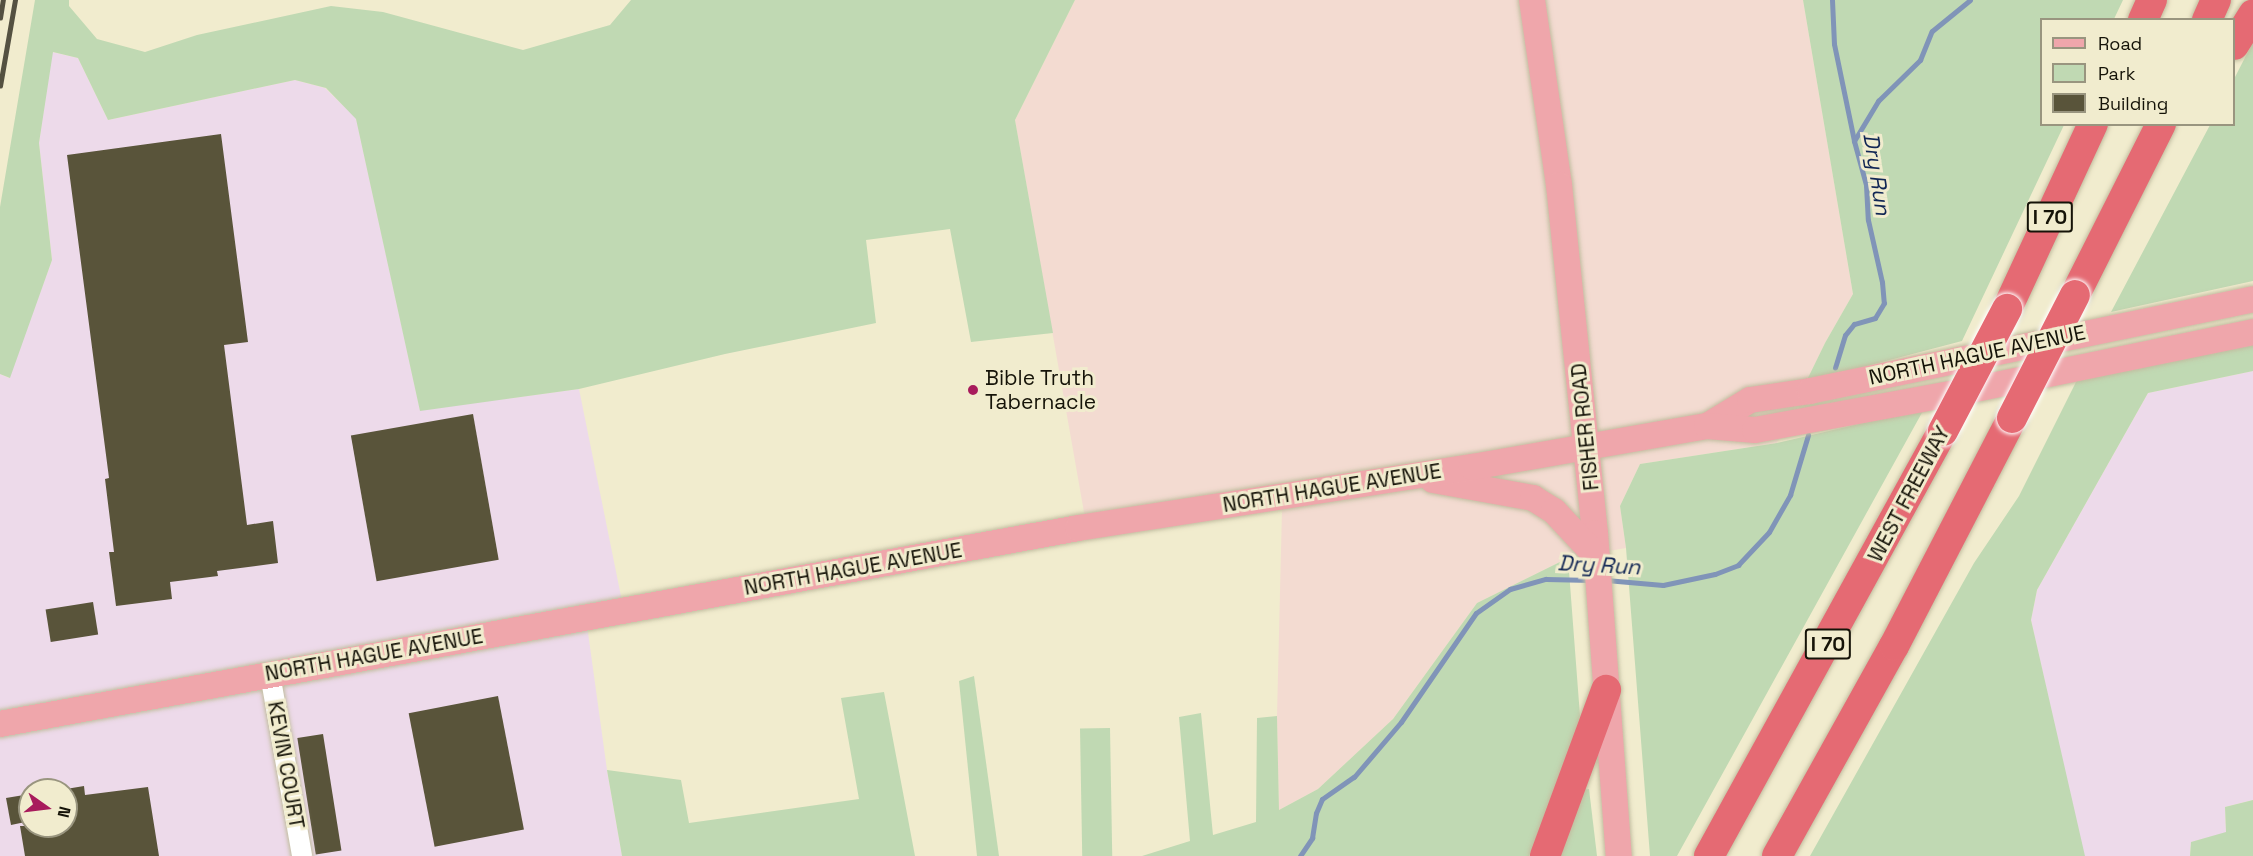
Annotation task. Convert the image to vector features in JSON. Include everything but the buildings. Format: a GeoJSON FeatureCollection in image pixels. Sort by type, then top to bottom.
{"type":"FeatureCollection","features":[{"type":"Feature","properties":{"kind":"highway"},"geometry":{"type":"LineString","coordinates":[[2144,18],[2152,0]]}},
{"type":"Feature","properties":{"kind":"highway"},"geometry":{"type":"LineString","coordinates":[[2209,18],[2216,0]]}},
{"type":"Feature","properties":{"kind":"highway"},"geometry":{"type":"LineString","coordinates":[[2235,43],[2253,15]]}},
{"type":"Feature","properties":{"kind":"highway","name":"WEST FREEWAY"},"geometry":{"type":"LineString","coordinates":[[1709,856],[2007,309],[2092,126]]}},
{"type":"Feature","properties":{"kind":"highway","name":"I 70"},"geometry":{"type":"LineString","coordinates":[[1777,856],[1888,656],[2160,126]]}},
{"type":"Feature","properties":{"kind":"highway"},"geometry":{"type":"LineString","coordinates":[[2110,226],[2159,164],[2183,126]]}},
{"type":"Feature","properties":{"kind":"highway"},"geometry":{"type":"LineString","coordinates":[[1545,856],[1606,690]]}},
{"type":"Feature","properties":{"kind":"main road","name":"FISHER ROAD"},"geometry":{"type":"LineString","coordinates":[[1532,0],[1557,173],[1587,448],[1601,600],[1619,856]]}},
{"type":"Feature","properties":{"kind":"main road","name":"NORTH HAGUE AVENUE"},"geometry":{"type":"LineString","coordinates":[[1707,426],[1750,400],[1810,391],[2253,299]]}},
{"type":"Feature","properties":{"kind":"main road","name":"NORTH HAGUE AVENUE"},"geometry":{"type":"LineString","coordinates":[[0,724],[1078,528],[1587,448],[1707,426],[1755,430],[1971,390],[2253,332]]}},
{"type":"Feature","properties":{"kind":"main road"},"geometry":{"type":"LineString","coordinates":[[1410,476],[1533,498],[1554,511],[1597,557]]}},
{"type":"Feature","properties":{"kind":"street","name":"KEVIN COURT"},"geometry":{"type":"LineString","coordinates":[[270,674],[302,856]]}},
{"type":"Feature","properties":{"kind":"shaded area"},"geometry":{"type":"Polygon","coordinates":[[[1075,0],[1803,0],[1853,294],[1825,343],[1777,443],[1640,464],[1620,506],[1626,548],[1568,558],[1477,603],[1393,719],[1318,789],[1279,810],[1277,716],[1282,509],[1088,535],[1015,120],[1075,0]]]}},
{"type":"Feature","properties":{"kind":"shaded area"},"geometry":{"type":"Polygon","coordinates":[[[52,52],[78,58],[108,120],[295,80],[325,88],[356,118],[420,410],[579,389],[624,611],[586,618],[607,770],[622,856],[0,856],[0,374],[9,378],[52,260],[39,143],[52,52]]]}},
{"type":"Feature","properties":{"kind":"shaded area"},"geometry":{"type":"Polygon","coordinates":[[[2253,371],[2253,800],[2225,807],[2226,833],[2191,842],[2190,856],[2084,856],[2031,620],[2037,590],[2148,393],[2253,371]]]}},
{"type":"Feature","properties":{"kind":"green space"},"geometry":{"type":"Polygon","coordinates":[[[35,0],[69,0],[69,6],[97,39],[145,52],[197,35],[331,6],[383,12],[523,50],[610,25],[631,0],[1075,0],[1015,120],[1053,333],[971,342],[950,229],[866,240],[876,323],[725,354],[579,389],[420,411],[356,119],[326,88],[295,80],[108,120],[78,58],[53,52],[39,143],[52,260],[10,378],[0,374],[0,207],[35,0]]]}},
{"type":"Feature","properties":{"kind":"green space"},"geometry":{"type":"Polygon","coordinates":[[[1803,0],[2123,0],[2114,18],[2040,18],[2040,126],[2064,126],[1962,341],[1806,382],[1853,294],[1803,0]]]}},
{"type":"Feature","properties":{"kind":"green space"},"geometry":{"type":"Polygon","coordinates":[[[2253,42],[2253,281],[2111,312],[2209,126],[2235,126],[2235,77],[2253,42]]]}},
{"type":"Feature","properties":{"kind":"green space"},"geometry":{"type":"Polygon","coordinates":[[[2253,344],[2253,371],[2148,393],[2037,590],[2031,620],[2085,856],[1810,856],[1974,563],[2019,496],[2078,378],[2253,344]]]}},
{"type":"Feature","properties":{"kind":"green space"},"geometry":{"type":"Polygon","coordinates":[[[1924,409],[1677,856],[1650,856],[1626,548],[1620,506],[1640,464],[1777,443],[1924,409]]]}},
{"type":"Feature","properties":{"kind":"green space"},"geometry":{"type":"Polygon","coordinates":[[[1568,558],[1580,716],[1561,782],[1529,856],[1142,856],[1190,841],[1179,717],[1201,713],[1213,835],[1256,822],[1257,718],[1277,716],[1279,810],[1318,789],[1393,719],[1477,603],[1568,558]]]}},
{"type":"Feature","properties":{"kind":"green space"},"geometry":{"type":"Polygon","coordinates":[[[974,676],[999,856],[977,856],[959,681],[974,676]]]}},
{"type":"Feature","properties":{"kind":"green space"},"geometry":{"type":"Polygon","coordinates":[[[884,692],[915,856],[622,856],[607,770],[681,780],[689,823],[859,799],[841,698],[884,692]]]}},
{"type":"Feature","properties":{"kind":"green space"},"geometry":{"type":"Polygon","coordinates":[[[1110,728],[1112,856],[1082,856],[1080,729],[1110,728]]]}},
{"type":"Feature","properties":{"kind":"green space"},"geometry":{"type":"Polygon","coordinates":[[[1589,789],[1597,856],[1555,856],[1581,790],[1589,789]]]}},
{"type":"Feature","properties":{"kind":"green space"},"geometry":{"type":"Polygon","coordinates":[[[2253,800],[2253,856],[2190,856],[2191,842],[2226,832],[2225,807],[2253,800]]]}},
{"type":"Feature","properties":{"kind":"waterway","name":"Dry Run"},"geometry":{"type":"LineString","coordinates":[[1832,0],[1834,44],[1854,141],[1866,185],[1868,220],[1882,282],[1884,303],[1875,318],[1854,324],[1845,335],[1835,368]]}},
{"type":"Feature","properties":{"kind":"waterway"},"geometry":{"type":"LineString","coordinates":[[1854,141],[1878,101],[1920,60],[1932,31],[1970,0]]}},
{"type":"Feature","properties":{"kind":"waterway","name":"Dry Run"},"geometry":{"type":"LineString","coordinates":[[1606,580],[1663,585],[1715,574],[1738,565],[1769,532],[1790,495],[1808,435]]}},
{"type":"Feature","properties":{"kind":"waterway","name":"Dry Run"},"geometry":{"type":"LineString","coordinates":[[1300,856],[1312,838],[1316,813],[1322,799],[1354,777],[1401,722],[1476,613],[1510,589],[1546,579],[1591,580]]}},
{"type":"Feature","properties":{"kind":"railway"},"geometry":{"type":"LineString","coordinates":[[0,18],[3,0]]}},
{"type":"Feature","properties":{"kind":"railway"},"geometry":{"type":"LineString","coordinates":[[0,86],[15,0]]}},
{"type":"Feature","properties":{"kind":"place","name":"Bible Truth Tabernacle"},"geometry":{"type":"Point","coordinates":[973,390]}}]}
